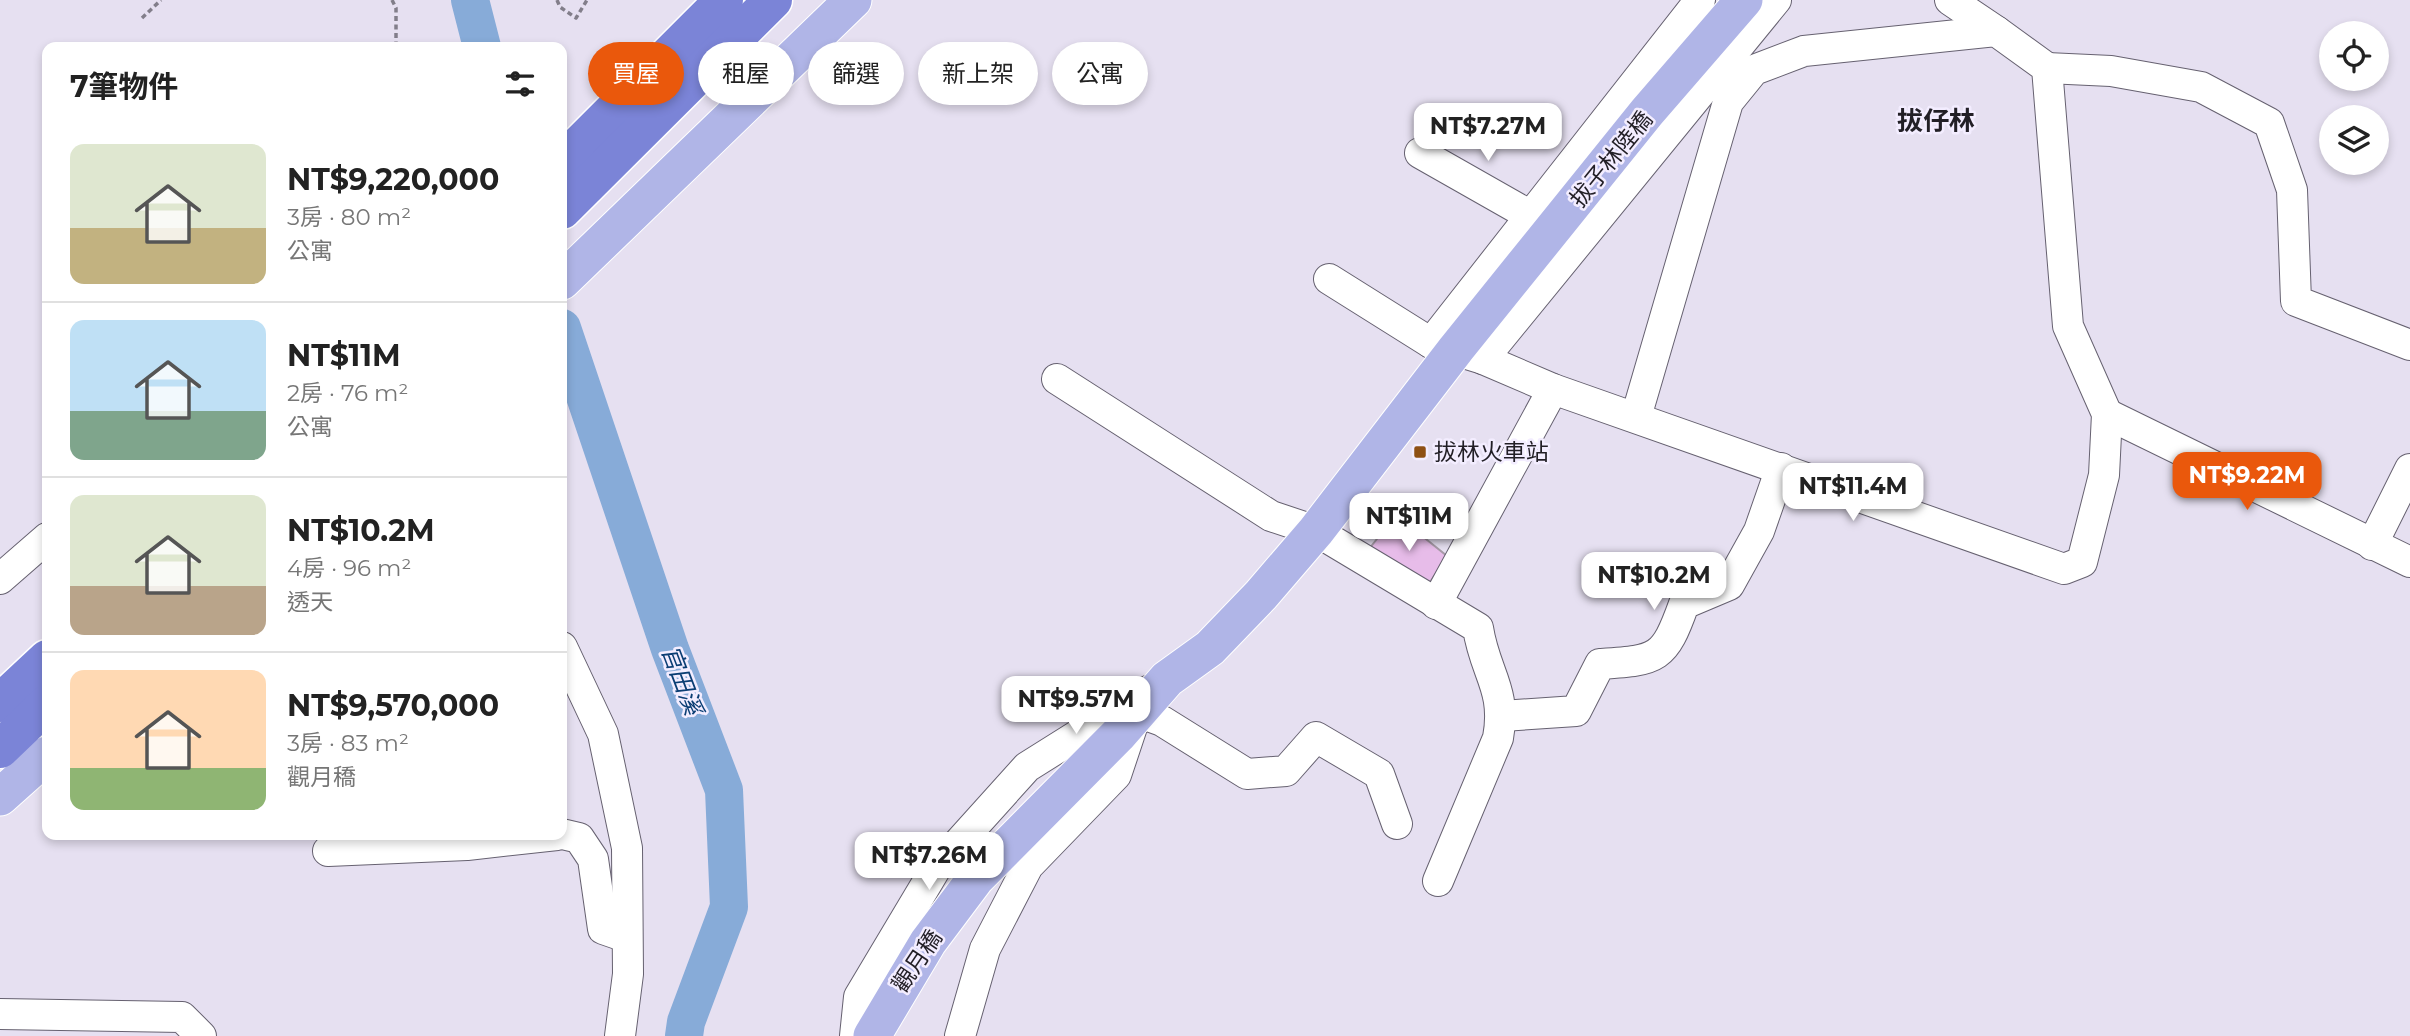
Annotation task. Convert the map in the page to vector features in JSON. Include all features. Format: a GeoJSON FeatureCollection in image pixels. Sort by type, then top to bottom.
{"type":"FeatureCollection","features":[{"type":"Feature","properties":{"kind":"highway"},"geometry":{"type":"LineString","coordinates":[[567,157],[724,0]]}},
{"type":"Feature","properties":{"kind":"highway"},"geometry":{"type":"LineString","coordinates":[[567,205],[773,0]]}},
{"type":"Feature","properties":{"kind":"highway"},"geometry":{"type":"LineString","coordinates":[[0,704],[42,664]]}},
{"type":"Feature","properties":{"kind":"highway"},"geometry":{"type":"LineString","coordinates":[[0,748],[42,709]]}},
{"type":"Feature","properties":{"kind":"main road"},"geometry":{"type":"LineString","coordinates":[[567,276],[853,0]]}},
{"type":"Feature","properties":{"kind":"main road","name":"拔子林陸橋"},"geometry":{"type":"LineString","coordinates":[[1316,531],[1647,113],[1744,0]]}},
{"type":"Feature","properties":{"kind":"main road","name":"觀月穚"},"geometry":{"type":"LineString","coordinates":[[872,1036],[928,942],[976,878],[1056,798],[1167,679],[1210,648],[1316,531]]}},
{"type":"Feature","properties":{"kind":"main road"},"geometry":{"type":"LineString","coordinates":[[0,797],[42,759]]}},
{"type":"Feature","properties":{"kind":"street"},"geometry":{"type":"LineString","coordinates":[[1457,350],[1531,216],[1700,0]]}},
{"type":"Feature","properties":{"kind":"street"},"geometry":{"type":"LineString","coordinates":[[1457,350],[1776,0]]}},
{"type":"Feature","properties":{"kind":"street"},"geometry":{"type":"LineString","coordinates":[[1950,0],[2047,68],[2111,71],[2201,87],[2269,123],[2291,190],[2296,301],[2410,345]]}},
{"type":"Feature","properties":{"kind":"street"},"geometry":{"type":"LineString","coordinates":[[1636,417],[1728,102],[1754,70],[1804,51],[1996,31]]}},
{"type":"Feature","properties":{"kind":"street"},"geometry":{"type":"LineString","coordinates":[[1329,279],[1457,350],[1553,389],[1782,468],[1979,542],[2064,569],[2082,562],[2104,475],[2107,414],[2068,326],[2047,68]]}},
{"type":"Feature","properties":{"kind":"street"},"geometry":{"type":"LineString","coordinates":[[1420,153],[1531,216]]}},
{"type":"Feature","properties":{"kind":"street"},"geometry":{"type":"LineString","coordinates":[[1057,379],[1271,516],[1316,531],[1478,628],[1482,652],[1501,697],[1502,716],[1498,738],[1438,881]]}},
{"type":"Feature","properties":{"kind":"street"},"geometry":{"type":"LineString","coordinates":[[1436,604],[1553,389]]}},
{"type":"Feature","properties":{"kind":"street"},"geometry":{"type":"LineString","coordinates":[[2107,414],[2410,562]]}},
{"type":"Feature","properties":{"kind":"street"},"geometry":{"type":"LineString","coordinates":[[1502,716],[1576,711],[1600,664],[1645,661],[1670,643],[1684,604],[1729,585],[1759,531],[1782,468]]}},
{"type":"Feature","properties":{"kind":"street"},"geometry":{"type":"LineString","coordinates":[[2372,545],[2410,469]]}},
{"type":"Feature","properties":{"kind":"street"},"geometry":{"type":"LineString","coordinates":[[0,579],[42,542]]}},
{"type":"Feature","properties":{"kind":"street"},"geometry":{"type":"LineString","coordinates":[[567,658],[603,734],[627,848],[628,974],[620,1036]]}},
{"type":"Feature","properties":{"kind":"street"},"geometry":{"type":"LineString","coordinates":[[855,1036],[859,997],[936,868],[1027,767],[1167,679]]}},
{"type":"Feature","properties":{"kind":"street"},"geometry":{"type":"LineString","coordinates":[[960,1036],[985,949],[1028,866],[1116,775],[1138,712],[1162,721],[1247,774],[1286,771],[1316,737],[1379,774],[1397,824]]}},
{"type":"Feature","properties":{"kind":"street"},"geometry":{"type":"LineString","coordinates":[[567,835],[579,838],[593,859],[603,929],[626,937]]}},
{"type":"Feature","properties":{"kind":"street"},"geometry":{"type":"LineString","coordinates":[[328,851],[467,845],[509,840]]}},
{"type":"Feature","properties":{"kind":"street"},"geometry":{"type":"LineString","coordinates":[[0,1014],[40,1026],[120,1026],[183,1017],[201,1036]]}},
{"type":"Feature","properties":{"kind":"path"},"geometry":{"type":"LineString","coordinates":[[142,18],[161,0]]}},
{"type":"Feature","properties":{"kind":"path"},"geometry":{"type":"LineString","coordinates":[[392,0],[396,8],[396,42]]}},
{"type":"Feature","properties":{"kind":"path"},"geometry":{"type":"LineString","coordinates":[[557,0],[560,8],[576,18],[587,0]]}},
{"type":"Feature","properties":{"kind":"building"},"geometry":{"type":"Polygon","coordinates":[[[1396,515],[1447,556],[1423,593],[1369,549],[1396,515]]]}},
{"type":"Feature","properties":{"kind":"waterway","name":"官田溪"},"geometry":{"type":"LineString","coordinates":[[470,0],[481,42]]}},
{"type":"Feature","properties":{"kind":"waterway","name":"官田溪"},"geometry":{"type":"LineString","coordinates":[[567,343],[670,649],[724,790],[729,907],[686,1022],[684,1036]]}},
{"type":"Feature","properties":{"kind":"place","name":"拔林火車站"},"geometry":{"type":"Point","coordinates":[1420,452]}},
{"type":"Feature","properties":{"kind":"district","name":"拔仔林"},"geometry":{"type":"Point","coordinates":[1936,121]}}]}
